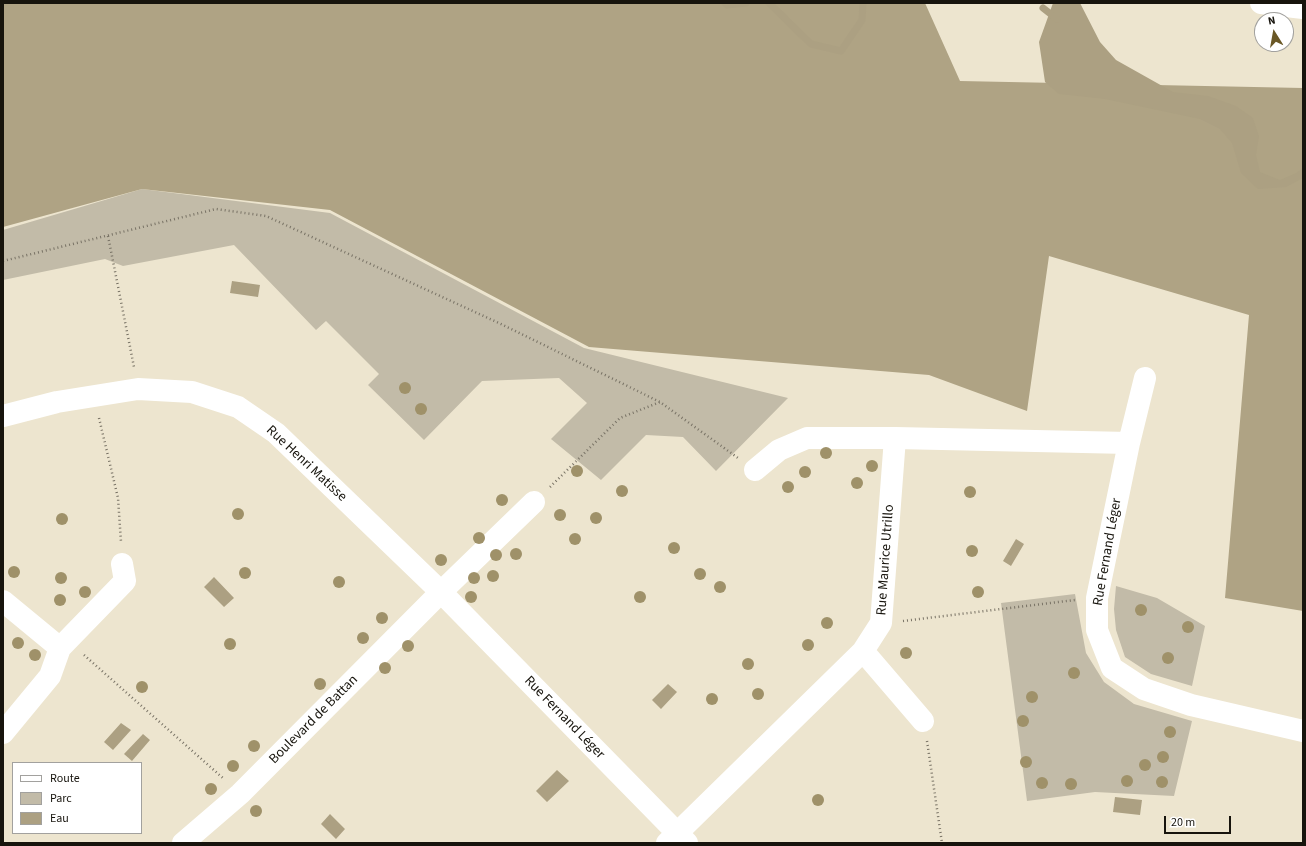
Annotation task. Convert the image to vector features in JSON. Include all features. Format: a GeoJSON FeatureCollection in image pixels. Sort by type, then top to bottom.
{"type":"FeatureCollection","features":[{"type":"Feature","properties":{"kind":"street"},"geometry":{"type":"LineString","coordinates":[[1261,3],[1303,8]]}},
{"type":"Feature","properties":{"kind":"street","name":"Rue Fernand Léger"},"geometry":{"type":"LineString","coordinates":[[1145,378],[1129,443],[1097,598],[1097,630],[1112,668],[1144,688],[1191,705],[1303,731]]}},
{"type":"Feature","properties":{"kind":"street","name":"Rue Henri Matisse"},"geometry":{"type":"LineString","coordinates":[[3,416],[58,402],[138,389],[192,392],[238,407],[276,432],[441,592]]}},
{"type":"Feature","properties":{"kind":"street"},"geometry":{"type":"LineString","coordinates":[[755,470],[778,450],[806,438],[895,438],[1129,443]]}},
{"type":"Feature","properties":{"kind":"street","name":"Rue Maurice Utrillo"},"geometry":{"type":"LineString","coordinates":[[677,840],[863,651],[881,623],[895,438]]}},
{"type":"Feature","properties":{"kind":"street","name":"Boulevard de Battan"},"geometry":{"type":"LineString","coordinates":[[183,843],[240,794],[441,592],[534,502]]}},
{"type":"Feature","properties":{"kind":"street"},"geometry":{"type":"LineString","coordinates":[[3,733],[50,676],[64,644],[126,581],[122,564]]}},
{"type":"Feature","properties":{"kind":"street","name":"Rue Fernand Léger"},"geometry":{"type":"LineString","coordinates":[[441,592],[677,840]]}},
{"type":"Feature","properties":{"kind":"street"},"geometry":{"type":"LineString","coordinates":[[3,601],[64,644]]}},
{"type":"Feature","properties":{"kind":"street"},"geometry":{"type":"LineString","coordinates":[[863,651],[924,721]]}},
{"type":"Feature","properties":{"kind":"path"},"geometry":{"type":"LineString","coordinates":[[3,261],[216,209],[266,216],[501,324],[660,402],[755,470]]}},
{"type":"Feature","properties":{"kind":"path"},"geometry":{"type":"LineString","coordinates":[[108,236],[138,389]]}},
{"type":"Feature","properties":{"kind":"path"},"geometry":{"type":"LineString","coordinates":[[93,396],[118,498],[122,564]]}},
{"type":"Feature","properties":{"kind":"path"},"geometry":{"type":"LineString","coordinates":[[534,502],[620,418],[660,402]]}},
{"type":"Feature","properties":{"kind":"path"},"geometry":{"type":"LineString","coordinates":[[881,623],[1097,598]]}},
{"type":"Feature","properties":{"kind":"path"},"geometry":{"type":"LineString","coordinates":[[64,644],[240,794]]}},
{"type":"Feature","properties":{"kind":"path"},"geometry":{"type":"LineString","coordinates":[[924,721],[942,843]]}},
{"type":"Feature","properties":{"kind":"green space"},"geometry":{"type":"Polygon","coordinates":[[[142,189],[330,213],[584,348],[788,398],[716,471],[683,437],[646,435],[601,480],[551,439],[587,403],[559,378],[482,381],[424,440],[368,385],[379,374],[326,321],[316,330],[234,245],[123,266],[105,259],[3,280],[3,230],[142,189]]]}},
{"type":"Feature","properties":{"kind":"green space"},"geometry":{"type":"Polygon","coordinates":[[[1116,586],[1157,598],[1205,626],[1192,686],[1151,674],[1125,657],[1116,630],[1114,609],[1116,586]]]}},
{"type":"Feature","properties":{"kind":"green space"},"geometry":{"type":"Polygon","coordinates":[[[1075,594],[1086,653],[1104,682],[1134,704],[1192,721],[1174,796],[1095,792],[1027,801],[1001,603],[1075,594]]]}},
{"type":"Feature","properties":{"kind":"shaded area"},"geometry":{"type":"Polygon","coordinates":[[[3,3],[925,3],[960,81],[1303,88],[1303,611],[1225,598],[1249,315],[1049,256],[1027,411],[929,375],[589,347],[330,210],[142,189],[3,227],[3,3]]]}},
{"type":"Feature","properties":{"kind":"water"},"geometry":{"type":"Polygon","coordinates":[[[1053,3],[1080,3],[1100,42],[1116,60],[1173,92],[1208,96],[1236,106],[1253,118],[1259,136],[1256,155],[1260,172],[1280,180],[1303,168],[1303,178],[1286,187],[1258,189],[1241,173],[1232,143],[1220,129],[1200,119],[1105,99],[1059,94],[1045,82],[1039,42],[1053,3]]]}},
{"type":"Feature","properties":{"kind":"water"},"geometry":{"type":"Polygon","coordinates":[[[232,281],[260,285],[258,297],[230,293],[232,281]]]}},
{"type":"Feature","properties":{"kind":"water"},"geometry":{"type":"Polygon","coordinates":[[[1016,539],[1024,544],[1011,566],[1003,561],[1016,539]]]}},
{"type":"Feature","properties":{"kind":"water"},"geometry":{"type":"Polygon","coordinates":[[[214,577],[234,598],[224,607],[204,587],[214,577]]]}},
{"type":"Feature","properties":{"kind":"water"},"geometry":{"type":"Polygon","coordinates":[[[668,684],[677,692],[661,709],[652,700],[668,684]]]}},
{"type":"Feature","properties":{"kind":"water"},"geometry":{"type":"Polygon","coordinates":[[[121,723],[131,730],[113,750],[104,742],[121,723]]]}},
{"type":"Feature","properties":{"kind":"water"},"geometry":{"type":"Polygon","coordinates":[[[143,734],[150,740],[132,761],[124,754],[143,734]]]}},
{"type":"Feature","properties":{"kind":"water"},"geometry":{"type":"Polygon","coordinates":[[[557,770],[569,781],[547,802],[536,791],[557,770]]]}},
{"type":"Feature","properties":{"kind":"water"},"geometry":{"type":"Polygon","coordinates":[[[1115,797],[1142,800],[1140,815],[1113,812],[1115,797]]]}},
{"type":"Feature","properties":{"kind":"water"},"geometry":{"type":"Polygon","coordinates":[[[330,814],[345,829],[336,839],[321,824],[330,814]]]}},
{"type":"Feature","properties":{"kind":"waterway"},"geometry":{"type":"LineString","coordinates":[[725,3],[727,5],[746,3]]}},
{"type":"Feature","properties":{"kind":"waterway"},"geometry":{"type":"LineString","coordinates":[[769,3],[811,44],[841,51],[862,20],[863,3]]}},
{"type":"Feature","properties":{"kind":"waterway"},"geometry":{"type":"LineString","coordinates":[[1043,8],[1057,19]]}}]}
